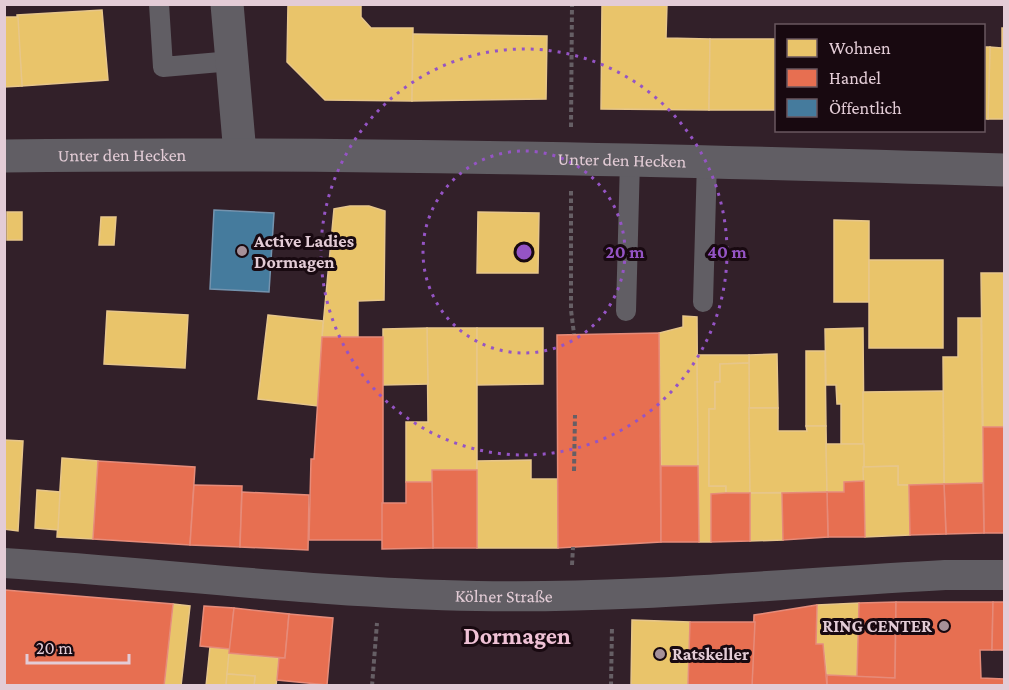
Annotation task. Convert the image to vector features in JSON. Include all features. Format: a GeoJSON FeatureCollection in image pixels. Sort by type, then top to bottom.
{"type":"FeatureCollection","features":[{"type":"Feature","properties":{"kind":"street"},"geometry":{"type":"LineString","coordinates":[[227,4],[240,154]]}},
{"type":"Feature","properties":{"kind":"street","name":"Unter den Hecken"},"geometry":{"type":"LineString","coordinates":[[4,156],[240,154],[707,161],[1005,170]]}},
{"type":"Feature","properties":{"kind":"street","name":"Kölner Straße"},"geometry":{"type":"LineString","coordinates":[[4,563],[379,593],[558,596],[945,574],[1005,575]]}},
{"type":"Feature","properties":{"kind":"lane"},"geometry":{"type":"LineString","coordinates":[[159,4],[163,67],[232,61]]}},
{"type":"Feature","properties":{"kind":"lane"},"geometry":{"type":"LineString","coordinates":[[626,311],[630,160]]}},
{"type":"Feature","properties":{"kind":"lane"},"geometry":{"type":"LineString","coordinates":[[703,302],[707,161]]}},
{"type":"Feature","properties":{"kind":"path"},"geometry":{"type":"LineString","coordinates":[[572,4],[571,310],[574,334]]}},
{"type":"Feature","properties":{"kind":"path"},"geometry":{"type":"LineString","coordinates":[[574,471],[575,415]]}},
{"type":"Feature","properties":{"kind":"path"},"geometry":{"type":"LineString","coordinates":[[372,686],[379,593]]}},
{"type":"Feature","properties":{"kind":"path"},"geometry":{"type":"LineString","coordinates":[[611,686],[612,593]]}},
{"type":"Feature","properties":{"kind":"building: Wohnen"},"geometry":{"type":"Polygon","coordinates":[[[288,4],[361,4],[361,17],[371,28],[413,28],[412,101],[325,100],[287,62],[288,4]]]}},
{"type":"Feature","properties":{"kind":"building: Wohnen"},"geometry":{"type":"Polygon","coordinates":[[[602,4],[667,4],[666,38],[710,39],[709,110],[601,109],[602,4]]]}},
{"type":"Feature","properties":{"kind":"building: Wohnen"},"geometry":{"type":"Polygon","coordinates":[[[102,10],[108,80],[22,86],[17,15],[102,10]]]}},
{"type":"Feature","properties":{"kind":"building: Wohnen"},"geometry":{"type":"Polygon","coordinates":[[[4,17],[18,17],[22,86],[4,87],[4,17]]]}},
{"type":"Feature","properties":{"kind":"building: Wohnen"},"geometry":{"type":"Polygon","coordinates":[[[1002,28],[1004,28],[1004,119],[988,119],[990,47],[1002,48],[1002,28]]]}},
{"type":"Feature","properties":{"kind":"building: Wohnen"},"geometry":{"type":"Polygon","coordinates":[[[413,34],[547,36],[546,99],[412,101],[413,34]]]}},
{"type":"Feature","properties":{"kind":"building: Wohnen"},"geometry":{"type":"Polygon","coordinates":[[[710,39],[775,39],[775,110],[709,110],[710,39]]]}},
{"type":"Feature","properties":{"kind":"building: Wohnen"},"geometry":{"type":"Polygon","coordinates":[[[985,47],[990,47],[988,119],[985,119],[985,47]]]}},
{"type":"Feature","properties":{"kind":"building: Wohnen"},"geometry":{"type":"Polygon","coordinates":[[[369,206],[385,211],[384,300],[358,301],[358,337],[322,337],[334,209],[369,206]]]}},
{"type":"Feature","properties":{"kind":"building: Wohnen"},"geometry":{"type":"Polygon","coordinates":[[[7,212],[22,212],[22,240],[7,240],[7,212]]]}},
{"type":"Feature","properties":{"kind":"building: Wohnen"},"geometry":{"type":"Polygon","coordinates":[[[478,212],[539,213],[538,273],[477,273],[478,212]]]}},
{"type":"Feature","properties":{"kind":"building: Wohnen"},"geometry":{"type":"Polygon","coordinates":[[[101,217],[116,217],[114,245],[99,245],[101,217]]]}},
{"type":"Feature","properties":{"kind":"building: Wohnen"},"geometry":{"type":"Polygon","coordinates":[[[834,220],[869,221],[869,302],[834,302],[834,220]]]}},
{"type":"Feature","properties":{"kind":"building: Wohnen"},"geometry":{"type":"Polygon","coordinates":[[[869,260],[943,260],[943,348],[869,348],[869,260]]]}},
{"type":"Feature","properties":{"kind":"building: Wohnen"},"geometry":{"type":"Polygon","coordinates":[[[981,273],[1004,273],[1004,427],[983,427],[981,273]]]}},
{"type":"Feature","properties":{"kind":"building: Wohnen"},"geometry":{"type":"Polygon","coordinates":[[[107,311],[188,315],[185,368],[104,364],[107,311]]]}},
{"type":"Feature","properties":{"kind":"building: Wohnen"},"geometry":{"type":"Polygon","coordinates":[[[268,315],[323,321],[318,406],[258,399],[268,315]]]}},
{"type":"Feature","properties":{"kind":"building: Wohnen"},"geometry":{"type":"Polygon","coordinates":[[[683,316],[697,317],[698,466],[661,466],[659,333],[683,327],[683,316]]]}},
{"type":"Feature","properties":{"kind":"building: Wohnen"},"geometry":{"type":"Polygon","coordinates":[[[958,318],[981,318],[983,483],[944,484],[943,357],[958,357],[958,318]]]}},
{"type":"Feature","properties":{"kind":"building: Wohnen"},"geometry":{"type":"Polygon","coordinates":[[[427,328],[477,328],[477,470],[432,470],[432,482],[406,482],[406,422],[428,422],[427,328]]]}},
{"type":"Feature","properties":{"kind":"building: Wohnen"},"geometry":{"type":"Polygon","coordinates":[[[427,328],[428,384],[383,385],[383,329],[427,328]]]}},
{"type":"Feature","properties":{"kind":"building: Wohnen"},"geometry":{"type":"Polygon","coordinates":[[[477,328],[543,328],[543,384],[477,385],[477,328]]]}},
{"type":"Feature","properties":{"kind":"building: Wohnen"},"geometry":{"type":"Polygon","coordinates":[[[863,328],[864,444],[841,444],[841,404],[837,404],[836,385],[826,385],[825,329],[863,328]]]}},
{"type":"Feature","properties":{"kind":"building: Wohnen"},"geometry":{"type":"Polygon","coordinates":[[[806,351],[825,351],[826,426],[806,426],[806,351]]]}},
{"type":"Feature","properties":{"kind":"building: Wohnen"},"geometry":{"type":"Polygon","coordinates":[[[777,354],[778,408],[749,408],[749,355],[777,354]]]}},
{"type":"Feature","properties":{"kind":"building: Wohnen"},"geometry":{"type":"Polygon","coordinates":[[[697,355],[749,355],[749,363],[720,364],[720,382],[715,382],[715,409],[709,409],[709,486],[726,486],[726,493],[711,494],[711,542],[699,542],[697,355]]]}},
{"type":"Feature","properties":{"kind":"building: Wohnen"},"geometry":{"type":"Polygon","coordinates":[[[749,363],[750,493],[726,493],[726,486],[709,486],[709,409],[715,409],[715,382],[720,382],[720,364],[749,363]]]}},
{"type":"Feature","properties":{"kind":"building: Wohnen"},"geometry":{"type":"Polygon","coordinates":[[[943,391],[944,484],[898,485],[898,466],[863,467],[863,392],[943,391]]]}},
{"type":"Feature","properties":{"kind":"building: Wohnen"},"geometry":{"type":"Polygon","coordinates":[[[749,408],[778,408],[778,431],[807,431],[806,426],[826,426],[827,492],[750,493],[749,408]]]}},
{"type":"Feature","properties":{"kind":"building: Wohnen"},"geometry":{"type":"Polygon","coordinates":[[[4,440],[23,441],[18,531],[4,529],[4,440]]]}},
{"type":"Feature","properties":{"kind":"building: Wohnen"},"geometry":{"type":"Polygon","coordinates":[[[826,444],[864,444],[864,481],[844,482],[844,492],[827,492],[826,444]]]}},
{"type":"Feature","properties":{"kind":"building: Wohnen"},"geometry":{"type":"Polygon","coordinates":[[[62,458],[98,461],[93,539],[57,537],[62,458]]]}},
{"type":"Feature","properties":{"kind":"building: Wohnen"},"geometry":{"type":"Polygon","coordinates":[[[531,460],[531,479],[558,479],[558,548],[477,548],[477,461],[531,460]]]}},
{"type":"Feature","properties":{"kind":"building: Wohnen"},"geometry":{"type":"Polygon","coordinates":[[[898,466],[898,485],[909,485],[910,535],[865,537],[863,467],[898,466]]]}},
{"type":"Feature","properties":{"kind":"building: Wohnen"},"geometry":{"type":"Polygon","coordinates":[[[37,490],[60,492],[58,530],[35,528],[37,490]]]}},
{"type":"Feature","properties":{"kind":"building: Wohnen"},"geometry":{"type":"Polygon","coordinates":[[[750,493],[782,493],[783,540],[750,541],[750,493]]]}},
{"type":"Feature","properties":{"kind":"building: Wohnen"},"geometry":{"type":"Polygon","coordinates":[[[859,603],[857,677],[827,675],[823,644],[816,644],[817,605],[859,603]]]}},
{"type":"Feature","properties":{"kind":"building: Wohnen"},"geometry":{"type":"Polygon","coordinates":[[[173,604],[190,606],[181,686],[164,686],[173,604]]]}},
{"type":"Feature","properties":{"kind":"building: Wohnen","name":"Ratskeller"},"geometry":{"type":"Polygon","coordinates":[[[632,620],[690,622],[688,686],[631,686],[632,620]]]}},
{"type":"Feature","properties":{"kind":"building: Wohnen"},"geometry":{"type":"Polygon","coordinates":[[[210,647],[230,649],[226,686],[206,686],[210,647]]]}},
{"type":"Feature","properties":{"kind":"building: Wohnen"},"geometry":{"type":"Polygon","coordinates":[[[229,653],[279,658],[276,686],[254,686],[255,676],[227,674],[229,653]]]}},
{"type":"Feature","properties":{"kind":"building: Wohnen"},"geometry":{"type":"Polygon","coordinates":[[[227,674],[255,676],[254,686],[226,686],[227,674]]]}},
{"type":"Feature","properties":{"kind":"building: Handel"},"geometry":{"type":"Polygon","coordinates":[[[659,333],[661,542],[558,548],[557,335],[659,333]]]}},
{"type":"Feature","properties":{"kind":"building: Handel"},"geometry":{"type":"Polygon","coordinates":[[[322,337],[383,337],[383,540],[309,540],[311,459],[314,459],[322,337]]]}},
{"type":"Feature","properties":{"kind":"building: Handel"},"geometry":{"type":"Polygon","coordinates":[[[983,427],[1004,427],[1004,533],[984,533],[983,427]]]}},
{"type":"Feature","properties":{"kind":"building: Handel"},"geometry":{"type":"Polygon","coordinates":[[[98,461],[195,467],[190,545],[93,539],[98,461]]]}},
{"type":"Feature","properties":{"kind":"building: Handel"},"geometry":{"type":"Polygon","coordinates":[[[661,466],[698,466],[699,542],[661,542],[661,466]]]}},
{"type":"Feature","properties":{"kind":"building: Handel"},"geometry":{"type":"Polygon","coordinates":[[[432,470],[477,470],[477,548],[433,548],[432,470]]]}},
{"type":"Feature","properties":{"kind":"building: Handel"},"geometry":{"type":"Polygon","coordinates":[[[864,481],[865,537],[828,537],[827,492],[844,492],[844,482],[864,481]]]}},
{"type":"Feature","properties":{"kind":"building: Handel"},"geometry":{"type":"Polygon","coordinates":[[[406,482],[432,482],[433,548],[382,549],[382,503],[406,503],[406,482]]]}},
{"type":"Feature","properties":{"kind":"building: Handel"},"geometry":{"type":"Polygon","coordinates":[[[983,483],[984,533],[946,534],[944,484],[983,483]]]}},
{"type":"Feature","properties":{"kind":"building: Handel"},"geometry":{"type":"Polygon","coordinates":[[[944,484],[946,534],[910,535],[909,485],[944,484]]]}},
{"type":"Feature","properties":{"kind":"building: Handel"},"geometry":{"type":"Polygon","coordinates":[[[194,485],[242,486],[240,547],[190,545],[194,485]]]}},
{"type":"Feature","properties":{"kind":"building: Handel"},"geometry":{"type":"Polygon","coordinates":[[[242,492],[309,495],[308,550],[240,547],[242,492]]]}},
{"type":"Feature","properties":{"kind":"building: Handel"},"geometry":{"type":"Polygon","coordinates":[[[827,492],[828,537],[783,540],[782,493],[827,492]]]}},
{"type":"Feature","properties":{"kind":"building: Handel"},"geometry":{"type":"Polygon","coordinates":[[[750,493],[750,541],[711,542],[711,494],[750,493]]]}},
{"type":"Feature","properties":{"kind":"building: Handel"},"geometry":{"type":"Polygon","coordinates":[[[5,590],[173,604],[164,686],[4,686],[5,590]]]}},
{"type":"Feature","properties":{"kind":"building: Handel"},"geometry":{"type":"Polygon","coordinates":[[[896,602],[895,678],[857,677],[859,603],[896,602]]]}},
{"type":"Feature","properties":{"kind":"building: Handel","name":"RING CENTER"},"geometry":{"type":"Polygon","coordinates":[[[896,602],[993,602],[992,650],[980,650],[981,678],[1004,679],[1004,686],[827,686],[827,675],[895,678],[896,602]]]}},
{"type":"Feature","properties":{"kind":"building: Handel"},"geometry":{"type":"Polygon","coordinates":[[[993,602],[1004,602],[1004,650],[992,650],[993,602]]]}},
{"type":"Feature","properties":{"kind":"building: Handel"},"geometry":{"type":"Polygon","coordinates":[[[817,605],[816,644],[823,644],[827,686],[752,686],[754,615],[817,605]]]}},
{"type":"Feature","properties":{"kind":"building: Handel"},"geometry":{"type":"Polygon","coordinates":[[[204,606],[234,608],[230,649],[200,646],[204,606]]]}},
{"type":"Feature","properties":{"kind":"building: Handel"},"geometry":{"type":"Polygon","coordinates":[[[234,608],[289,614],[285,658],[229,653],[234,608]]]}},
{"type":"Feature","properties":{"kind":"building: Handel"},"geometry":{"type":"Polygon","coordinates":[[[289,614],[333,618],[327,685],[277,680],[279,658],[285,658],[289,614]]]}},
{"type":"Feature","properties":{"kind":"building: Handel"},"geometry":{"type":"Polygon","coordinates":[[[690,622],[755,622],[752,686],[688,686],[690,622]]]}},
{"type":"Feature","properties":{"kind":"building: Öffentlich","name":"Active Ladies Dormagen"},"geometry":{"type":"Polygon","coordinates":[[[214,210],[274,213],[269,292],[210,289],[214,210]]]}},
{"type":"Feature","properties":{"kind":"place","name":"Active Ladies Dormagen"},"geometry":{"type":"Point","coordinates":[242,251]}},
{"type":"Feature","properties":{"kind":"place","name":"RING CENTER"},"geometry":{"type":"Point","coordinates":[944,626]}},
{"type":"Feature","properties":{"kind":"place","name":"Ratskeller"},"geometry":{"type":"Point","coordinates":[660,654]}},
{"type":"Feature","properties":{"kind":"district","name":"Dormagen"},"geometry":{"type":"Point","coordinates":[517,635]}}]}
